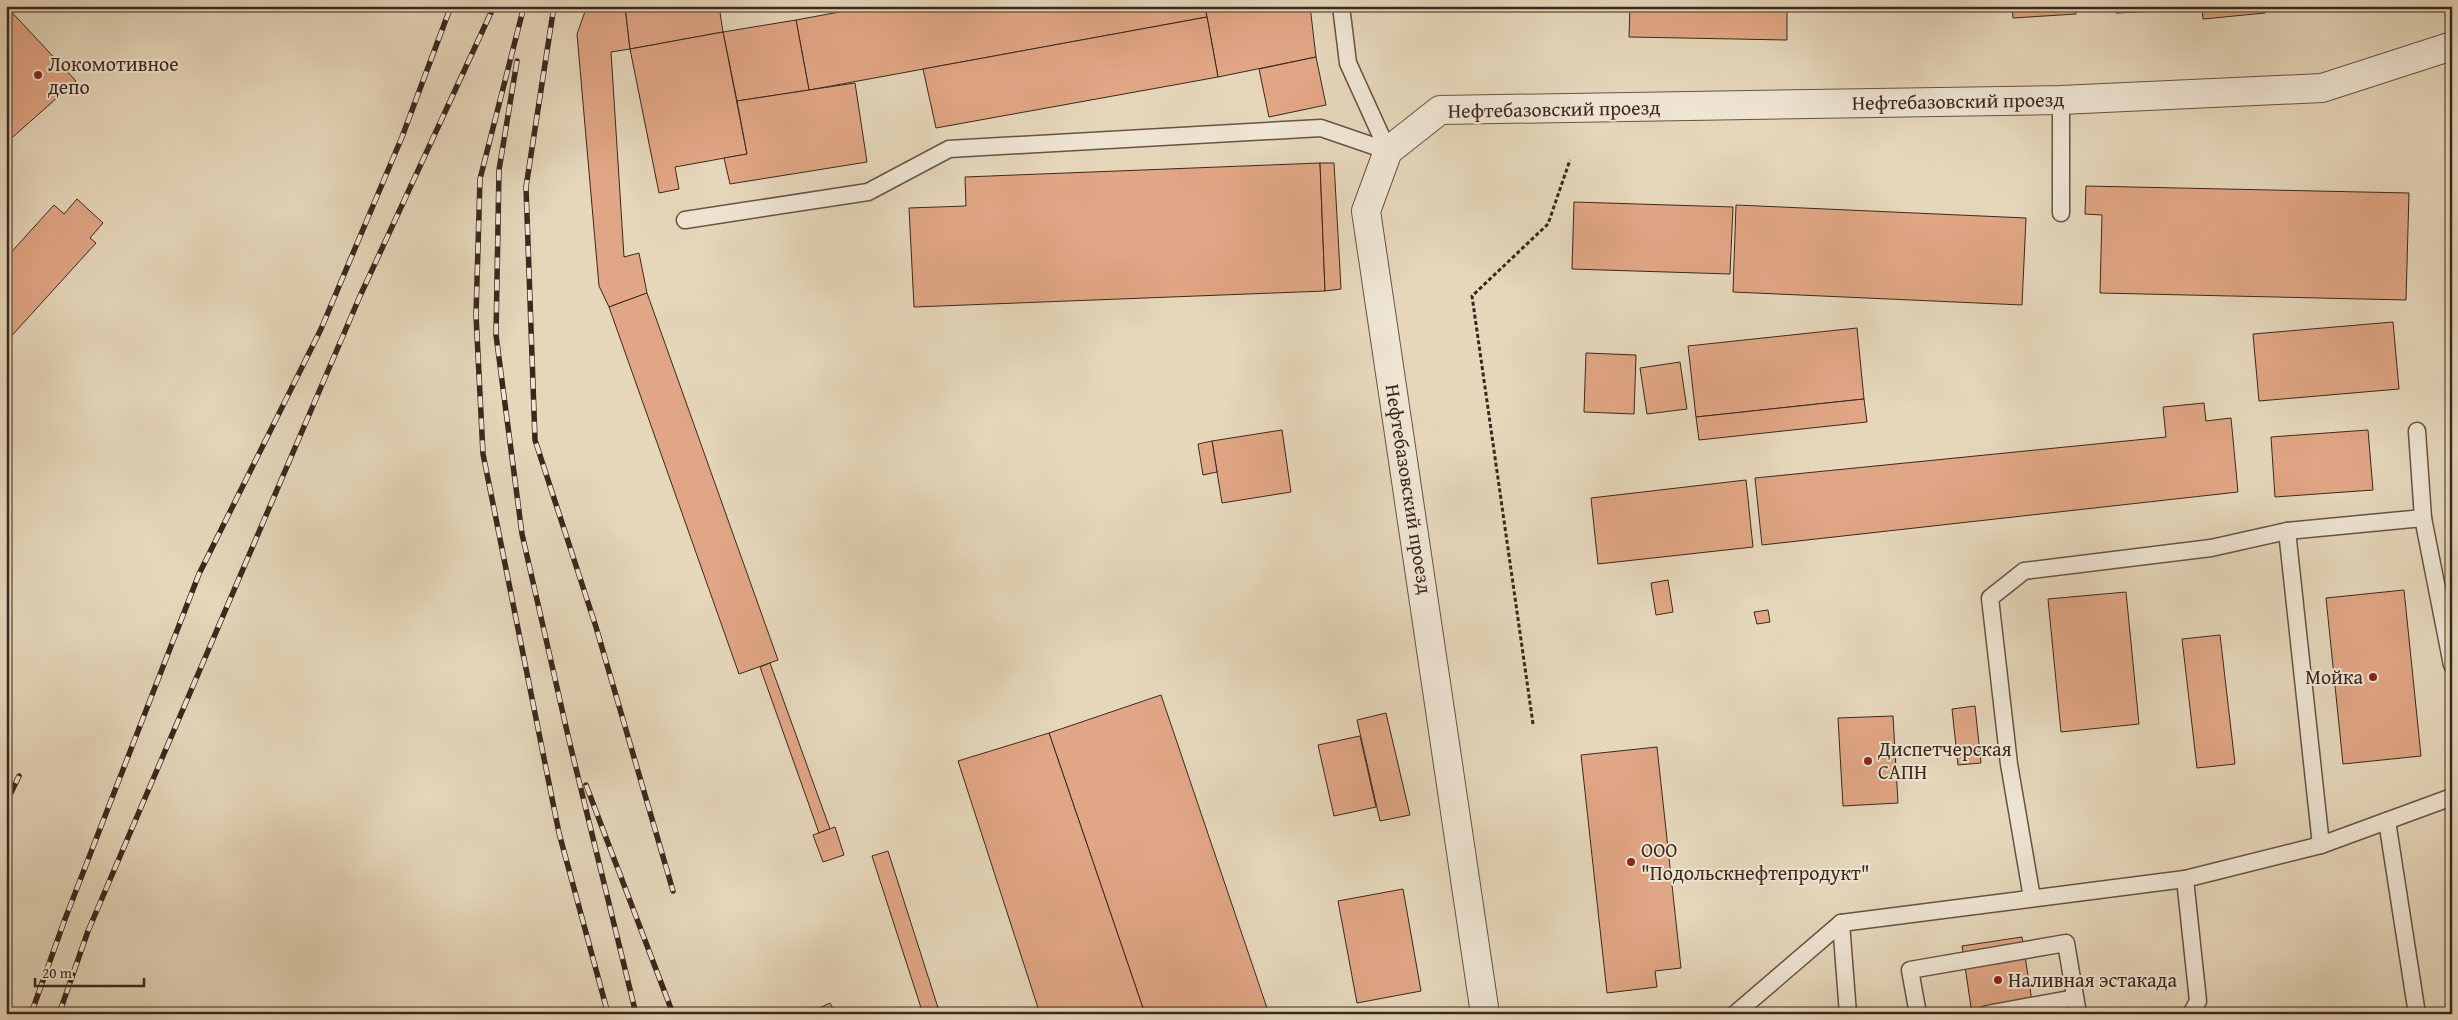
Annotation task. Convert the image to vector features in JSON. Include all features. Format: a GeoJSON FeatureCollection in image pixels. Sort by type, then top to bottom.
{"type":"FeatureCollection","features":[{"type":"Feature","properties":{"kind":"street","name":"Нефтебазовский проезд"},"geometry":{"type":"LineString","coordinates":[[1485,1014],[1366,211],[1388,151],[1440,110],[2061,100],[2322,88],[2452,46]]}},
{"type":"Feature","properties":{"kind":"lane"},"geometry":{"type":"LineString","coordinates":[[1341,6],[1348,63],[1388,151]]}},
{"type":"Feature","properties":{"kind":"lane"},"geometry":{"type":"LineString","coordinates":[[2061,100],[2061,213]]}},
{"type":"Feature","properties":{"kind":"lane"},"geometry":{"type":"LineString","coordinates":[[685,220],[868,192],[948,149],[1321,128],[1388,151]]}},
{"type":"Feature","properties":{"kind":"lane"},"geometry":{"type":"LineString","coordinates":[[2417,430],[2423,518],[2452,665]]}},
{"type":"Feature","properties":{"kind":"lane"},"geometry":{"type":"LineString","coordinates":[[2032,898],[2009,764],[1990,598],[2024,571],[2211,548],[2288,531],[2423,518]]}},
{"type":"Feature","properties":{"kind":"lane"},"geometry":{"type":"LineString","coordinates":[[2288,531],[2322,845]]}},
{"type":"Feature","properties":{"kind":"lane"},"geometry":{"type":"LineString","coordinates":[[1735,1014],[1841,923],[2185,879],[2322,845],[2452,797]]}},
{"type":"Feature","properties":{"kind":"lane"},"geometry":{"type":"LineString","coordinates":[[2387,821],[2417,1014]]}},
{"type":"Feature","properties":{"kind":"lane"},"geometry":{"type":"LineString","coordinates":[[2185,879],[2198,1001],[2191,1014]]}},
{"type":"Feature","properties":{"kind":"lane"},"geometry":{"type":"LineString","coordinates":[[1841,923],[1848,1014]]}},
{"type":"Feature","properties":{"kind":"lane"},"geometry":{"type":"LineString","coordinates":[[1918,1014],[1910,970],[2066,943],[2076,1006],[1987,1014]]}},
{"type":"Feature","properties":{"kind":"path"},"geometry":{"type":"LineString","coordinates":[[1533,724],[1472,296],[1548,224],[1570,160]]}},
{"type":"Feature","properties":{"kind":"building","name":"Локомотивное депо"},"geometry":{"type":"Polygon","coordinates":[[[6,6],[76,81],[6,143],[6,6]]]}},
{"type":"Feature","properties":{"kind":"building"},"geometry":{"type":"Polygon","coordinates":[[[587,6],[625,6],[630,49],[611,52],[624,257],[639,253],[647,293],[609,307],[599,286],[577,34],[587,6]]]}},
{"type":"Feature","properties":{"kind":"building"},"geometry":{"type":"Polygon","coordinates":[[[625,6],[719,6],[723,32],[630,49],[625,6]]]}},
{"type":"Feature","properties":{"kind":"building"},"geometry":{"type":"Polygon","coordinates":[[[872,6],[1205,6],[1207,17],[809,90],[796,20],[872,6]]]}},
{"type":"Feature","properties":{"kind":"building"},"geometry":{"type":"Polygon","coordinates":[[[1205,6],[1310,6],[1316,57],[1218,77],[1205,6]]]}},
{"type":"Feature","properties":{"kind":"building"},"geometry":{"type":"Polygon","coordinates":[[[1630,6],[1787,6],[1787,40],[1629,37],[1630,6]]]}},
{"type":"Feature","properties":{"kind":"building"},"geometry":{"type":"Polygon","coordinates":[[[2012,6],[2075,6],[2076,14],[2013,18],[2012,6]]]}},
{"type":"Feature","properties":{"kind":"building"},"geometry":{"type":"Polygon","coordinates":[[[2116,6],[2180,6],[2180,10],[2116,13],[2116,6]]]}},
{"type":"Feature","properties":{"kind":"building"},"geometry":{"type":"Polygon","coordinates":[[[2202,6],[2265,6],[2265,13],[2203,19],[2202,6]]]}},
{"type":"Feature","properties":{"kind":"building"},"geometry":{"type":"Polygon","coordinates":[[[1207,17],[1218,77],[936,128],[923,69],[1207,17]]]}},
{"type":"Feature","properties":{"kind":"building"},"geometry":{"type":"Polygon","coordinates":[[[796,20],[809,90],[737,101],[723,32],[796,20]]]}},
{"type":"Feature","properties":{"kind":"building"},"geometry":{"type":"Polygon","coordinates":[[[723,32],[747,154],[675,167],[679,189],[659,193],[630,49],[723,32]]]}},
{"type":"Feature","properties":{"kind":"building"},"geometry":{"type":"Polygon","coordinates":[[[1316,57],[1326,105],[1269,117],[1259,69],[1316,57]]]}},
{"type":"Feature","properties":{"kind":"building"},"geometry":{"type":"Polygon","coordinates":[[[855,83],[867,162],[730,184],[724,158],[747,154],[737,101],[855,83]]]}},
{"type":"Feature","properties":{"kind":"building"},"geometry":{"type":"Polygon","coordinates":[[[1320,163],[1325,291],[914,307],[909,208],[966,206],[965,177],[1320,163]]]}},
{"type":"Feature","properties":{"kind":"building"},"geometry":{"type":"Polygon","coordinates":[[[1320,163],[1334,163],[1341,289],[1325,291],[1320,163]]]}},
{"type":"Feature","properties":{"kind":"building"},"geometry":{"type":"Polygon","coordinates":[[[2086,186],[2409,193],[2406,300],[2100,293],[2102,215],[2085,214],[2086,186]]]}},
{"type":"Feature","properties":{"kind":"building"},"geometry":{"type":"Polygon","coordinates":[[[77,199],[103,223],[90,238],[96,243],[6,342],[6,258],[54,205],[64,214],[77,199]]]}},
{"type":"Feature","properties":{"kind":"building"},"geometry":{"type":"Polygon","coordinates":[[[1574,202],[1733,207],[1730,274],[1572,269],[1574,202]]]}},
{"type":"Feature","properties":{"kind":"building"},"geometry":{"type":"Polygon","coordinates":[[[1736,205],[2026,218],[2022,305],[1733,292],[1736,205]]]}},
{"type":"Feature","properties":{"kind":"building"},"geometry":{"type":"Polygon","coordinates":[[[647,293],[778,660],[739,674],[609,307],[647,293]]]}},
{"type":"Feature","properties":{"kind":"building"},"geometry":{"type":"Polygon","coordinates":[[[2393,322],[2399,389],[2259,401],[2253,334],[2393,322]]]}},
{"type":"Feature","properties":{"kind":"building"},"geometry":{"type":"Polygon","coordinates":[[[1857,328],[1864,399],[1696,417],[1688,346],[1857,328]]]}},
{"type":"Feature","properties":{"kind":"building"},"geometry":{"type":"Polygon","coordinates":[[[1586,353],[1636,355],[1634,414],[1584,412],[1586,353]]]}},
{"type":"Feature","properties":{"kind":"building"},"geometry":{"type":"Polygon","coordinates":[[[1680,362],[1687,409],[1647,414],[1640,368],[1680,362]]]}},
{"type":"Feature","properties":{"kind":"building"},"geometry":{"type":"Polygon","coordinates":[[[1864,399],[1867,422],[1699,440],[1696,417],[1864,399]]]}},
{"type":"Feature","properties":{"kind":"building"},"geometry":{"type":"Polygon","coordinates":[[[2204,403],[2206,421],[2231,418],[2238,492],[1762,545],[1755,478],[2166,437],[2163,407],[2204,403]]]}},
{"type":"Feature","properties":{"kind":"building"},"geometry":{"type":"Polygon","coordinates":[[[1282,430],[1291,492],[1222,503],[1212,441],[1282,430]]]}},
{"type":"Feature","properties":{"kind":"building"},"geometry":{"type":"Polygon","coordinates":[[[2368,430],[2373,490],[2275,497],[2271,437],[2368,430]]]}},
{"type":"Feature","properties":{"kind":"building"},"geometry":{"type":"Polygon","coordinates":[[[1212,441],[1217,472],[1203,475],[1198,444],[1212,441]]]}},
{"type":"Feature","properties":{"kind":"building"},"geometry":{"type":"Polygon","coordinates":[[[1746,480],[1753,547],[1598,564],[1591,498],[1746,480]]]}},
{"type":"Feature","properties":{"kind":"building"},"geometry":{"type":"Polygon","coordinates":[[[1668,580],[1673,612],[1656,615],[1651,583],[1668,580]]]}},
{"type":"Feature","properties":{"kind":"building","name":"Мойка"},"geometry":{"type":"Polygon","coordinates":[[[2404,590],[2421,756],[2343,764],[2326,598],[2404,590]]]}},
{"type":"Feature","properties":{"kind":"building"},"geometry":{"type":"Polygon","coordinates":[[[2126,592],[2139,724],[2061,732],[2048,599],[2126,592]]]}},
{"type":"Feature","properties":{"kind":"building"},"geometry":{"type":"Polygon","coordinates":[[[1768,610],[1770,622],[1757,624],[1754,612],[1768,610]]]}},
{"type":"Feature","properties":{"kind":"building"},"geometry":{"type":"Polygon","coordinates":[[[2220,635],[2235,764],[2197,768],[2182,639],[2220,635]]]}},
{"type":"Feature","properties":{"kind":"building"},"geometry":{"type":"Polygon","coordinates":[[[770,663],[830,829],[819,833],[760,667],[770,663]]]}},
{"type":"Feature","properties":{"kind":"building"},"geometry":{"type":"Polygon","coordinates":[[[1161,695],[1269,1014],[1145,1014],[1049,733],[1161,695]]]}},
{"type":"Feature","properties":{"kind":"building"},"geometry":{"type":"Polygon","coordinates":[[[1975,706],[1981,763],[1958,765],[1952,709],[1975,706]]]}},
{"type":"Feature","properties":{"kind":"building"},"geometry":{"type":"Polygon","coordinates":[[[1386,713],[1410,815],[1380,821],[1357,720],[1386,713]]]}},
{"type":"Feature","properties":{"kind":"building","name":"Диспетчерская САПН"},"geometry":{"type":"Polygon","coordinates":[[[1893,716],[1898,803],[1843,806],[1838,718],[1893,716]]]}},
{"type":"Feature","properties":{"kind":"building"},"geometry":{"type":"Polygon","coordinates":[[[1049,733],[1145,1014],[1040,1014],[958,761],[1049,733]]]}},
{"type":"Feature","properties":{"kind":"building"},"geometry":{"type":"Polygon","coordinates":[[[1360,736],[1376,807],[1334,816],[1318,745],[1360,736]]]}},
{"type":"Feature","properties":{"kind":"building","name":"ООО \"Подольскнефтепродукт\""},"geometry":{"type":"Polygon","coordinates":[[[1657,747],[1681,968],[1655,971],[1657,987],[1607,993],[1581,755],[1657,747]]]}},
{"type":"Feature","properties":{"kind":"building"},"geometry":{"type":"Polygon","coordinates":[[[835,827],[844,855],[823,862],[813,835],[835,827]]]}},
{"type":"Feature","properties":{"kind":"building"},"geometry":{"type":"Polygon","coordinates":[[[888,851],[940,1014],[923,1014],[872,856],[888,851]]]}},
{"type":"Feature","properties":{"kind":"building"},"geometry":{"type":"Polygon","coordinates":[[[1403,889],[1421,991],[1357,1003],[1338,901],[1403,889]]]}},
{"type":"Feature","properties":{"kind":"building","name":"Наливная эстакада"},"geometry":{"type":"Polygon","coordinates":[[[2022,937],[2034,1014],[1972,1014],[1962,946],[2022,937]]]}},
{"type":"Feature","properties":{"kind":"building"},"geometry":{"type":"Polygon","coordinates":[[[830,1003],[836,1014],[807,1014],[830,1003]]]}},
{"type":"Feature","properties":{"kind":"railway"},"geometry":{"type":"LineString","coordinates":[[31,1014],[65,919],[199,574],[321,329],[402,137],[451,6]]}},
{"type":"Feature","properties":{"kind":"railway"},"geometry":{"type":"LineString","coordinates":[[59,1014],[88,931],[360,296],[494,6]]}},
{"type":"Feature","properties":{"kind":"railway"},"geometry":{"type":"LineString","coordinates":[[524,6],[480,179],[476,315],[483,454],[559,833],[608,1014]]}},
{"type":"Feature","properties":{"kind":"railway"},"geometry":{"type":"LineString","coordinates":[[554,6],[526,187],[535,440],[596,627],[673,891]]}},
{"type":"Feature","properties":{"kind":"railway"},"geometry":{"type":"LineString","coordinates":[[517,61],[499,170],[496,335],[522,534],[569,740],[636,1014]]}},
{"type":"Feature","properties":{"kind":"railway"},"geometry":{"type":"LineString","coordinates":[[6,803],[19,776]]}},
{"type":"Feature","properties":{"kind":"railway"},"geometry":{"type":"LineString","coordinates":[[586,785],[673,1014]]}},
{"type":"Feature","properties":{"kind":"place","name":"Локомотивное депо"},"geometry":{"type":"Point","coordinates":[38,75]}},
{"type":"Feature","properties":{"kind":"place","name":"Мойка"},"geometry":{"type":"Point","coordinates":[2373,677]}},
{"type":"Feature","properties":{"kind":"place","name":"Диспетчерская САПН"},"geometry":{"type":"Point","coordinates":[1868,761]}},
{"type":"Feature","properties":{"kind":"place","name":"ООО \"Подольскнефтепродукт\""},"geometry":{"type":"Point","coordinates":[1631,862]}},
{"type":"Feature","properties":{"kind":"place","name":"Наливная эстакада"},"geometry":{"type":"Point","coordinates":[1998,980]}}]}
